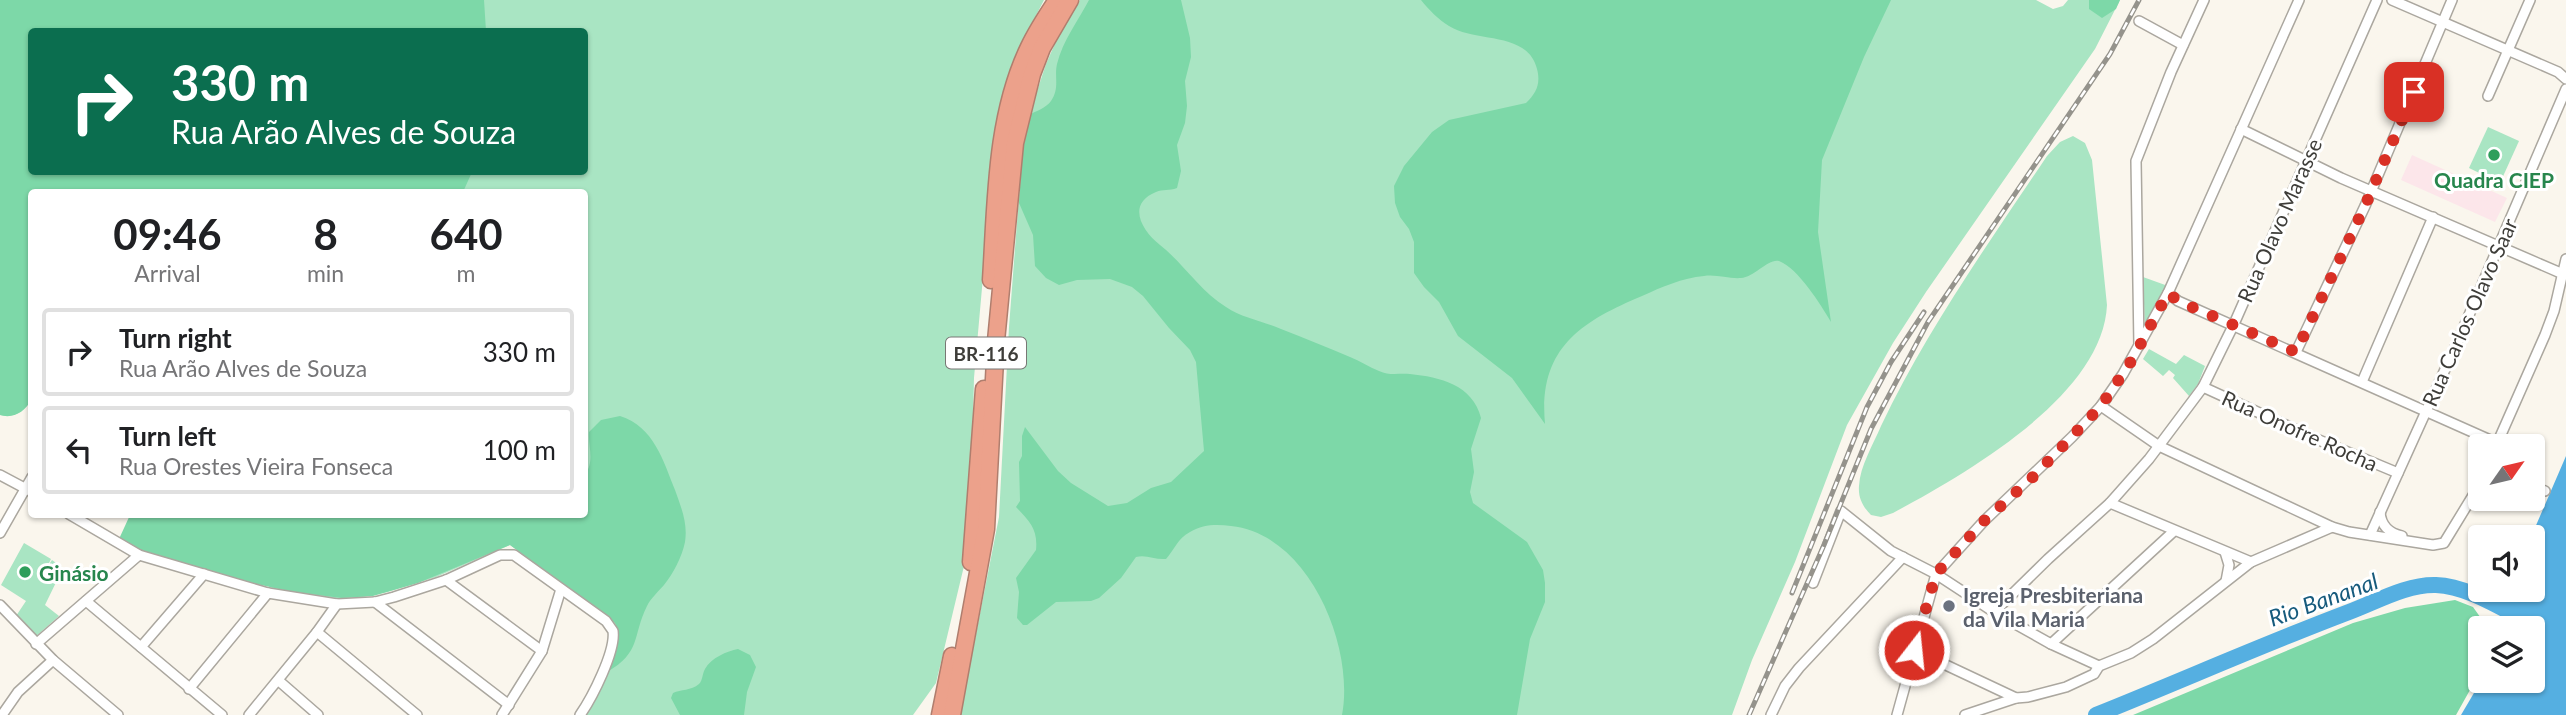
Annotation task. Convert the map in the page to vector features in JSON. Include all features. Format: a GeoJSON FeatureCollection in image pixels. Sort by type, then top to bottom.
{"type":"FeatureCollection","features":[{"type":"Feature","properties":{"kind":"highway","name":"BR-116"},"geometry":{"type":"LineString","coordinates":[[940,715],[972,556],[998,184],[1006,123],[1028,48],[1057,0]]}},
{"type":"Feature","properties":{"kind":"highway","name":"BR-116"},"geometry":{"type":"LineString","coordinates":[[951,715],[986,529],[996,341],[1015,143],[1024,100],[1037,61],[1070,0]]}},
{"type":"Feature","properties":{"kind":"street"},"geometry":{"type":"LineString","coordinates":[[2139,347],[2135,167],[2146,130],[2204,0]]}},
{"type":"Feature","properties":{"kind":"street"},"geometry":{"type":"LineString","coordinates":[[1897,715],[1936,574],[1984,521],[2035,475],[2101,406],[2139,347],[2168,293],[2299,0]]}},
{"type":"Feature","properties":{"kind":"street","name":"Rua Olavo Marasse"},"geometry":{"type":"LineString","coordinates":[[1994,612],[2110,503],[2159,446],[2203,387],[2234,324],[2377,0]]}},
{"type":"Feature","properties":{"kind":"street"},"geometry":{"type":"LineString","coordinates":[[2392,0],[2558,72],[2566,79]]}},
{"type":"Feature","properties":{"kind":"street"},"geometry":{"type":"LineString","coordinates":[[2296,352],[2371,191],[2452,0]]}},
{"type":"Feature","properties":{"kind":"street"},"geometry":{"type":"LineString","coordinates":[[2488,96],[2530,0]]}},
{"type":"Feature","properties":{"kind":"street"},"geometry":{"type":"LineString","coordinates":[[2139,21],[2183,45]]}},
{"type":"Feature","properties":{"kind":"street","name":"Rua Carlos Olavo Saar"},"geometry":{"type":"LineString","coordinates":[[2370,535],[2457,343],[2566,89]]}},
{"type":"Feature","properties":{"kind":"street"},"geometry":{"type":"LineString","coordinates":[[2241,128],[2371,191],[2563,274]]}},
{"type":"Feature","properties":{"kind":"street"},"geometry":{"type":"LineString","coordinates":[[2362,382],[2433,217]]}},
{"type":"Feature","properties":{"kind":"street"},"geometry":{"type":"LineString","coordinates":[[2502,434],[2554,311],[2566,259]]}},
{"type":"Feature","properties":{"kind":"street"},"geometry":{"type":"LineString","coordinates":[[2168,293],[2178,301],[2474,434]]}},
{"type":"Feature","properties":{"kind":"street","name":"Rua Onofre Rocha"},"geometry":{"type":"LineString","coordinates":[[2203,387],[2398,473]]}},
{"type":"Feature","properties":{"kind":"street"},"geometry":{"type":"LineString","coordinates":[[2101,406],[2159,446],[2332,527],[2438,545],[2446,541],[2468,504]]}},
{"type":"Feature","properties":{"kind":"street"},"geometry":{"type":"LineString","coordinates":[[0,475],[28,490],[0,533]]}},
{"type":"Feature","properties":{"kind":"street"},"geometry":{"type":"LineString","coordinates":[[2110,503],[2251,562]]}},
{"type":"Feature","properties":{"kind":"street"},"geometry":{"type":"LineString","coordinates":[[1813,583],[1841,511],[1891,551],[1936,574],[1994,612],[2051,644],[2099,666]]}},
{"type":"Feature","properties":{"kind":"street"},"geometry":{"type":"LineString","coordinates":[[2380,511],[2382,523],[2391,532],[2427,543]]}},
{"type":"Feature","properties":{"kind":"street"},"geometry":{"type":"LineString","coordinates":[[76,518],[139,555],[268,593],[337,604],[375,602],[446,580],[500,555],[518,557],[608,623],[614,633],[595,691],[580,715]]}},
{"type":"Feature","properties":{"kind":"street"},"geometry":{"type":"LineString","coordinates":[[1965,715],[2016,698],[2066,687],[2094,674],[2099,666],[2131,653],[2153,639],[2251,562],[2332,527]]}},
{"type":"Feature","properties":{"kind":"street"},"geometry":{"type":"LineString","coordinates":[[2051,644],[2174,531]]}},
{"type":"Feature","properties":{"kind":"street"},"geometry":{"type":"LineString","coordinates":[[2225,552],[2229,565],[2226,581]]}},
{"type":"Feature","properties":{"kind":"street"},"geometry":{"type":"LineString","coordinates":[[36,644],[139,555]]}},
{"type":"Feature","properties":{"kind":"street"},"geometry":{"type":"LineString","coordinates":[[1771,715],[1785,686],[1798,668],[1903,557]]}},
{"type":"Feature","properties":{"kind":"street"},"geometry":{"type":"LineString","coordinates":[[141,648],[204,574]]}},
{"type":"Feature","properties":{"kind":"street"},"geometry":{"type":"LineString","coordinates":[[446,580],[542,651]]}},
{"type":"Feature","properties":{"kind":"street"},"geometry":{"type":"LineString","coordinates":[[502,715],[542,651],[561,589]]}},
{"type":"Feature","properties":{"kind":"street"},"geometry":{"type":"LineString","coordinates":[[189,689],[268,593]]}},
{"type":"Feature","properties":{"kind":"street"},"geometry":{"type":"LineString","coordinates":[[86,601],[222,715]]}},
{"type":"Feature","properties":{"kind":"street"},"geometry":{"type":"LineString","coordinates":[[375,602],[509,705]]}},
{"type":"Feature","properties":{"kind":"street"},"geometry":{"type":"LineString","coordinates":[[249,715],[279,681],[337,604]]}},
{"type":"Feature","properties":{"kind":"street"},"geometry":{"type":"LineString","coordinates":[[0,605],[52,660],[118,715]]}},
{"type":"Feature","properties":{"kind":"street"},"geometry":{"type":"LineString","coordinates":[[317,632],[417,715]]}},
{"type":"Feature","properties":{"kind":"street"},"geometry":{"type":"LineString","coordinates":[[1914,650],[2016,698]]}},
{"type":"Feature","properties":{"kind":"street"},"geometry":{"type":"LineString","coordinates":[[4,714],[19,692],[52,660]]}},
{"type":"Feature","properties":{"kind":"street"},"geometry":{"type":"LineString","coordinates":[[279,681],[318,715]]}},
{"type":"Feature","properties":{"kind":"shaded area"},"geometry":{"type":"Polygon","coordinates":[[[2412,155],[2507,198],[2495,222],[2401,180],[2412,155]]]}},
{"type":"Feature","properties":{"kind":"green space"},"geometry":{"type":"Polygon","coordinates":[[[0,0],[1044,0],[1025,37],[986,243],[974,378],[971,503],[964,566],[936,683],[913,715],[586,715],[612,662],[619,641],[617,628],[607,615],[510,545],[436,577],[387,592],[358,598],[332,598],[274,589],[136,518],[588,518],[588,189],[28,189],[28,404],[18,413],[0,415],[0,0]]]}},
{"type":"Feature","properties":{"kind":"green space"},"geometry":{"type":"Polygon","coordinates":[[[0,0],[484,0],[486,28],[28,28],[28,175],[471,175],[464,189],[28,189],[28,404],[18,413],[0,415],[0,0]]]}},
{"type":"Feature","properties":{"kind":"green space"},"geometry":{"type":"Polygon","coordinates":[[[1080,0],[2036,0],[2053,9],[2063,6],[2068,0],[2120,0],[2095,49],[1893,343],[1847,425],[1795,562],[1752,660],[1732,715],[960,715],[999,517],[1009,327],[1021,170],[1029,115],[1060,32],[1080,0]]]}},
{"type":"Feature","properties":{"kind":"green space"},"geometry":{"type":"Polygon","coordinates":[[[1089,0],[1181,0],[1190,38],[1191,57],[1185,81],[1185,123],[1177,145],[1181,171],[1177,188],[1156,192],[1141,203],[1140,218],[1153,239],[1208,293],[1232,311],[1324,346],[1383,373],[1421,375],[1444,381],[1463,390],[1477,407],[1481,418],[1471,449],[1474,472],[1470,492],[1473,503],[1527,542],[1543,570],[1545,583],[1545,602],[1530,639],[1517,715],[1342,715],[1344,688],[1341,658],[1333,627],[1321,598],[1304,571],[1283,549],[1259,534],[1231,526],[1210,525],[1195,529],[1182,538],[1166,559],[1136,557],[1121,578],[1099,598],[1091,601],[1056,602],[1027,625],[1023,625],[1017,618],[1019,592],[1016,578],[1036,550],[1036,537],[1032,526],[1016,507],[1020,501],[1019,462],[1025,427],[1058,471],[1071,483],[1108,506],[1127,503],[1151,488],[1171,482],[1204,451],[1196,362],[1190,350],[1143,296],[1132,287],[1110,279],[1077,280],[1059,285],[1046,278],[1035,266],[1033,235],[1019,203],[1023,141],[1029,115],[1046,106],[1054,96],[1060,55],[1089,0]]]}},
{"type":"Feature","properties":{"kind":"green space"},"geometry":{"type":"Polygon","coordinates":[[[1421,0],[1891,0],[1864,57],[1822,160],[1818,232],[1831,322],[1801,279],[1779,261],[1771,262],[1746,277],[1709,276],[1672,283],[1600,316],[1568,342],[1556,357],[1548,376],[1545,424],[1512,378],[1458,336],[1439,302],[1414,273],[1414,242],[1395,203],[1394,186],[1404,166],[1432,132],[1449,120],[1526,103],[1537,88],[1537,69],[1532,57],[1523,49],[1512,43],[1473,35],[1449,26],[1421,0]]]}},
{"type":"Feature","properties":{"kind":"green space"},"geometry":{"type":"Polygon","coordinates":[[[2089,0],[2120,0],[2116,9],[2102,18],[2089,9],[2089,0]]]}},
{"type":"Feature","properties":{"kind":"green space","name":"Quadra CIEP"},"geometry":{"type":"Polygon","coordinates":[[[2488,127],[2519,141],[2500,183],[2469,168],[2488,127]]]}},
{"type":"Feature","properties":{"kind":"green space"},"geometry":{"type":"Polygon","coordinates":[[[2073,136],[2085,143],[2092,160],[2107,305],[2100,338],[2082,370],[2057,401],[2025,428],[1991,454],[1923,497],[1893,513],[1881,517],[1871,515],[1860,498],[1860,478],[1867,456],[1899,391],[1959,288],[2047,156],[2060,142],[2073,136]]]}},
{"type":"Feature","properties":{"kind":"green space"},"geometry":{"type":"Polygon","coordinates":[[[2143,277],[2168,286],[2145,330],[2143,277]]]}},
{"type":"Feature","properties":{"kind":"green space"},"geometry":{"type":"Polygon","coordinates":[[[2149,349],[2176,364],[2184,355],[2205,366],[2198,384],[2189,396],[2169,370],[2163,376],[2143,359],[2149,349]]]}},
{"type":"Feature","properties":{"kind":"green space"},"geometry":{"type":"Polygon","coordinates":[[[620,416],[632,421],[649,436],[666,467],[680,503],[686,535],[677,565],[647,606],[631,650],[618,665],[607,672],[619,636],[615,623],[510,545],[418,583],[373,596],[342,598],[293,592],[233,579],[145,554],[119,539],[129,518],[588,518],[589,432],[601,420],[620,416]]]}},
{"type":"Feature","properties":{"kind":"green space"},"geometry":{"type":"Polygon","coordinates":[[[24,543],[51,559],[46,569],[52,560],[63,568],[45,605],[59,616],[33,639],[14,619],[26,601],[1,585],[24,543]]]}},
{"type":"Feature","properties":{"kind":"green space"},"geometry":{"type":"Polygon","coordinates":[[[2455,600],[2473,607],[2479,616],[2468,616],[2468,693],[2456,715],[2133,715],[2353,623],[2405,608],[2455,600]]]}},
{"type":"Feature","properties":{"kind":"green space"},"geometry":{"type":"Polygon","coordinates":[[[738,649],[750,655],[756,667],[747,692],[744,715],[680,715],[671,698],[673,693],[696,686],[715,658],[738,649]]]}},
{"type":"Feature","properties":{"kind":"water"},"geometry":{"type":"Polygon","coordinates":[[[2566,456],[2566,715],[2461,715],[2474,693],[2545,693],[2545,616],[2502,616],[2507,602],[2545,602],[2545,525],[2536,525],[2542,511],[2545,511],[2545,505],[2566,456]]]}},
{"type":"Feature","properties":{"kind":"waterway","name":"Rio Bananal"},"geometry":{"type":"LineString","coordinates":[[2096,715],[2414,587],[2436,585],[2458,589],[2517,616]]}},
{"type":"Feature","properties":{"kind":"railway"},"geometry":{"type":"LineString","coordinates":[[1749,715],[1824,545],[1871,429],[1928,322],[2110,54],[2139,0]]}},
{"type":"Feature","properties":{"kind":"railway"},"geometry":{"type":"LineString","coordinates":[[1792,593],[1867,407],[1891,362],[1924,312]]}},
{"type":"Feature","properties":{"kind":"place","name":"Quadra CIEP"},"geometry":{"type":"Point","coordinates":[2494,155]}},
{"type":"Feature","properties":{"kind":"place","name":"Ginásio"},"geometry":{"type":"Point","coordinates":[25,572]}},
{"type":"Feature","properties":{"kind":"place","name":"Igreja Presbiteriana da Vila Maria"},"geometry":{"type":"Point","coordinates":[1949,606]}},
{"type":"Feature","properties":{"kind":"route"},"geometry":{"type":"LineString","coordinates":[[1914,650],[1936,574],[1984,521],[2035,475],[2101,406],[2132,360],[2168,293],[2178,301],[2296,352],[2365,206],[2414,92]]}}]}
